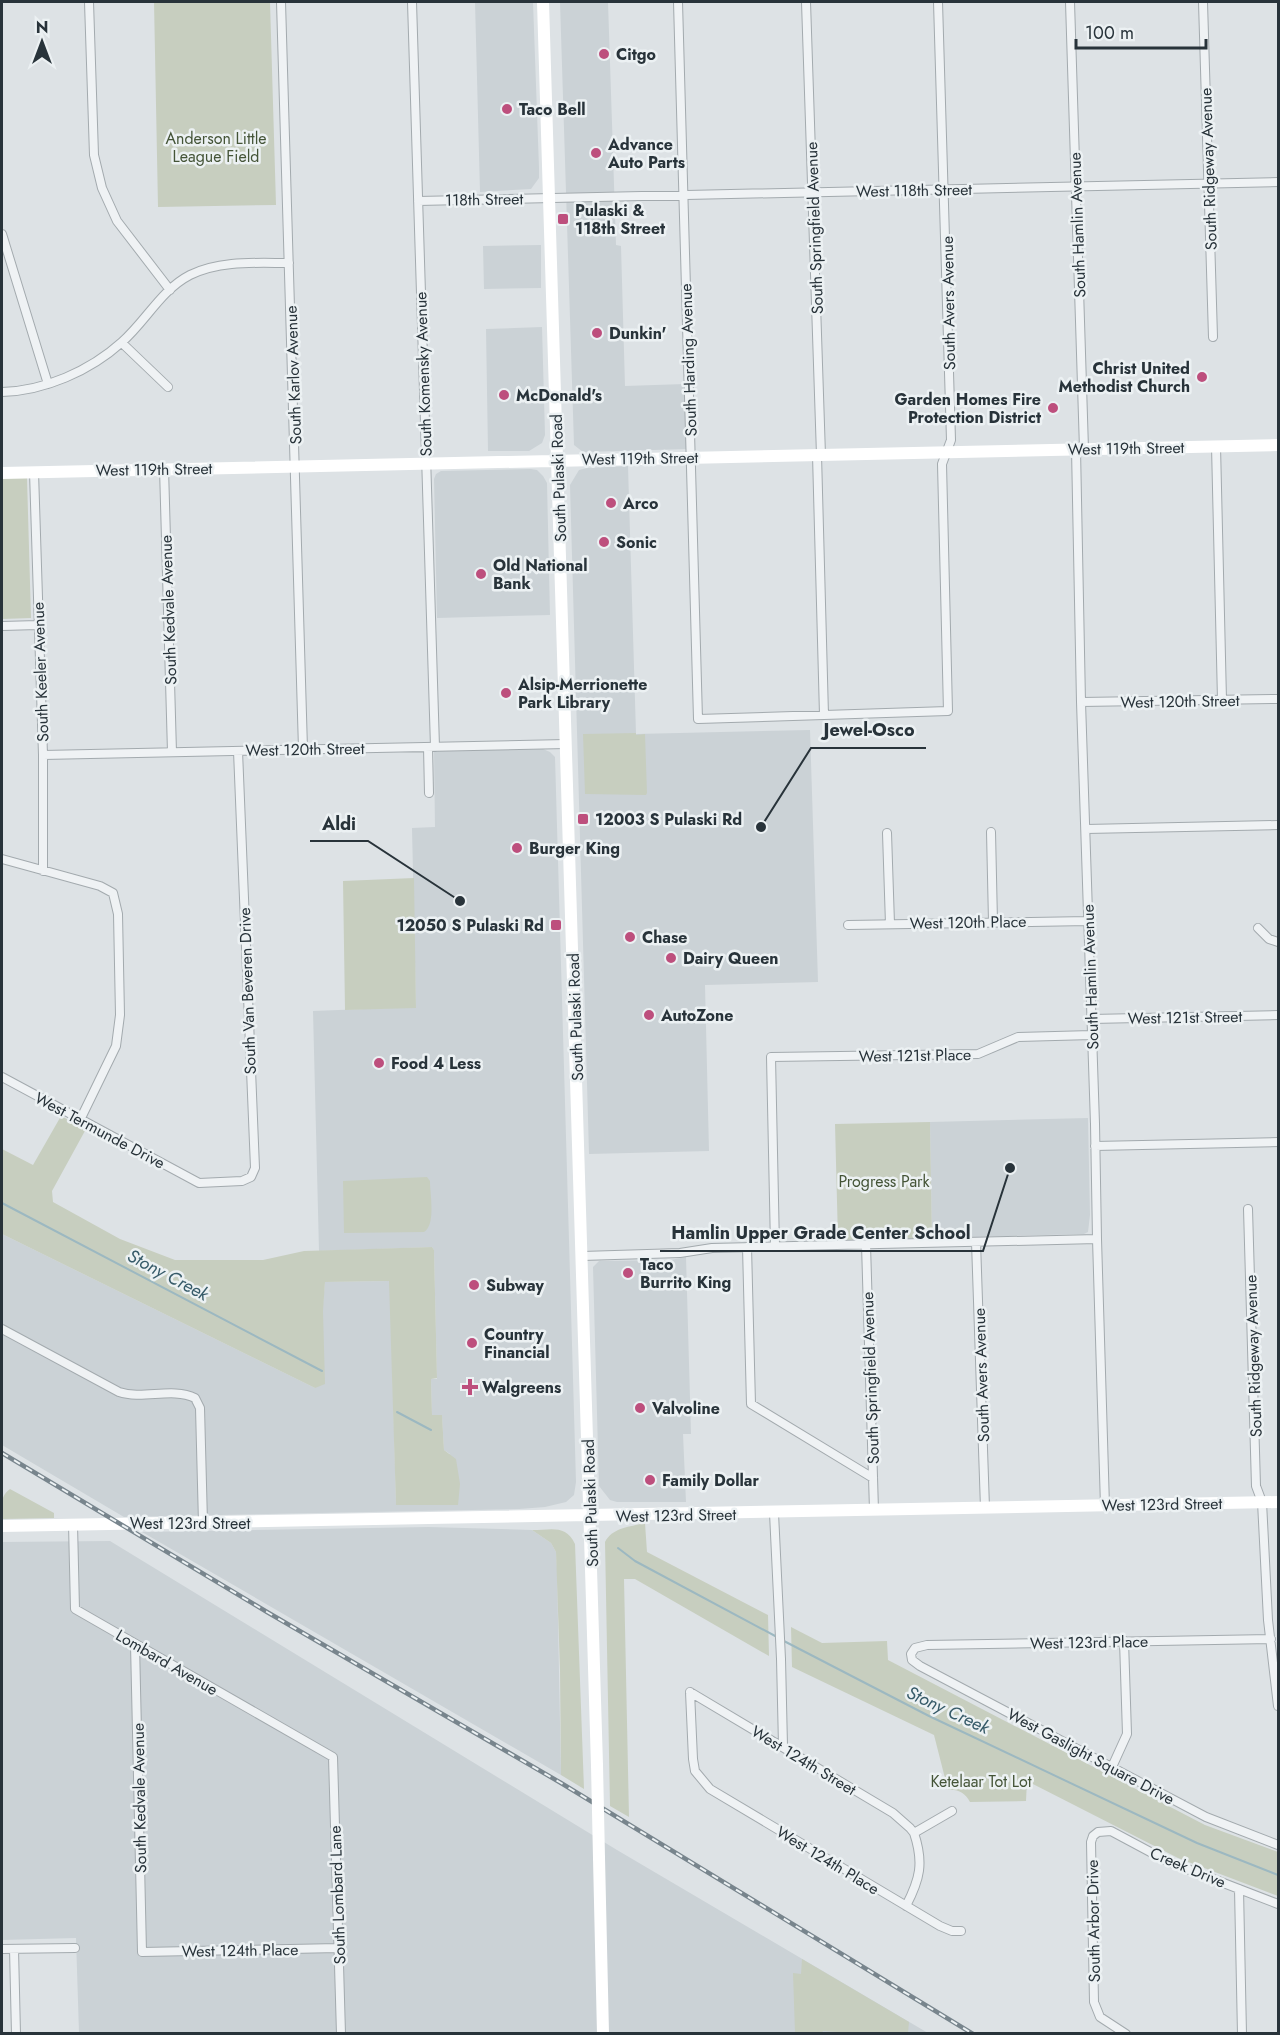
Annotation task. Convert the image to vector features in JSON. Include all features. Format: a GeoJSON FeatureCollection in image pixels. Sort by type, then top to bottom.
{"type":"FeatureCollection","features":[{"type":"Feature","properties":{"kind":"street"},"geometry":{"type":"LineString","coordinates":[[89,2],[94,155],[102,188],[117,221],[170,290]]}},
{"type":"Feature","properties":{"kind":"street","name":"South Karlov Avenue"},"geometry":{"type":"LineString","coordinates":[[281,2],[303,749]]}},
{"type":"Feature","properties":{"kind":"street","name":"South Komensky Avenue"},"geometry":{"type":"LineString","coordinates":[[412,2],[426,464],[431,747],[429,793]]}},
{"type":"Feature","properties":{"kind":"street","name":"South Pulaski Road"},"geometry":{"type":"LineString","coordinates":[[543,2],[590,1516],[603,2034]]}},
{"type":"Feature","properties":{"kind":"street","name":"South Harding Avenue"},"geometry":{"type":"LineString","coordinates":[[678,2],[698,719],[824,715]]}},
{"type":"Feature","properties":{"kind":"street","name":"South Springfield Avenue"},"geometry":{"type":"LineString","coordinates":[[806,2],[814,193],[824,715]]}},
{"type":"Feature","properties":{"kind":"street","name":"South Avers Avenue"},"geometry":{"type":"LineString","coordinates":[[824,715],[948,711],[942,464],[951,440],[938,2]]}},
{"type":"Feature","properties":{"kind":"street","name":"South Hamlin Avenue"},"geometry":{"type":"LineString","coordinates":[[1070,2],[1076,186],[1081,702],[1105,1506]]}},
{"type":"Feature","properties":{"kind":"street","name":"South Ridgeway Avenue"},"geometry":{"type":"LineString","coordinates":[[1203,2],[1213,337]]}},
{"type":"Feature","properties":{"kind":"street","name":"West 118th Street"},"geometry":{"type":"LineString","coordinates":[[549,198],[1278,182]]}},
{"type":"Feature","properties":{"kind":"street","name":"118th Street"},"geometry":{"type":"LineString","coordinates":[[418,201],[549,198]]}},
{"type":"Feature","properties":{"kind":"street"},"geometry":{"type":"LineString","coordinates":[[2,234],[48,384]]}},
{"type":"Feature","properties":{"kind":"street"},"geometry":{"type":"LineString","coordinates":[[2,392],[48,384],[85,368],[122,343],[170,290],[191,275],[221,266],[290,263]]}},
{"type":"Feature","properties":{"kind":"street"},"geometry":{"type":"LineString","coordinates":[[122,343],[168,387]]}},
{"type":"Feature","properties":{"kind":"street","name":"West 119th Street"},"geometry":{"type":"LineString","coordinates":[[2,472],[1278,445]]}},
{"type":"Feature","properties":{"kind":"street"},"geometry":{"type":"LineString","coordinates":[[1216,446],[1222,700]]}},
{"type":"Feature","properties":{"kind":"street","name":"South Kedvale Avenue"},"geometry":{"type":"LineString","coordinates":[[164,468],[172,752]]}},
{"type":"Feature","properties":{"kind":"street","name":"South Keeler Avenue"},"geometry":{"type":"LineString","coordinates":[[34,472],[43,755],[43,871]]}},
{"type":"Feature","properties":{"kind":"street"},"geometry":{"type":"LineString","coordinates":[[2,626],[38,625]]}},
{"type":"Feature","properties":{"kind":"street","name":"West 120th Street"},"geometry":{"type":"LineString","coordinates":[[1081,702],[1278,699]]}},
{"type":"Feature","properties":{"kind":"street","name":"West 120th Street"},"geometry":{"type":"LineString","coordinates":[[43,755],[566,744]]}},
{"type":"Feature","properties":{"kind":"street","name":"South Van Beveren Drive"},"geometry":{"type":"LineString","coordinates":[[198,1183],[242,1181],[251,1177],[255,1168],[238,751]]}},
{"type":"Feature","properties":{"kind":"street"},"geometry":{"type":"LineString","coordinates":[[1086,829],[1278,825]]}},
{"type":"Feature","properties":{"kind":"street"},"geometry":{"type":"LineString","coordinates":[[992,832],[993,922]]}},
{"type":"Feature","properties":{"kind":"street"},"geometry":{"type":"LineString","coordinates":[[887,833],[890,924]]}},
{"type":"Feature","properties":{"kind":"street"},"geometry":{"type":"LineString","coordinates":[[2,859],[100,886],[113,893],[118,914],[119,936],[120,1015],[116,1046],[80,1120]]}},
{"type":"Feature","properties":{"kind":"street","name":"West 120th Place"},"geometry":{"type":"LineString","coordinates":[[848,925],[1089,921]]}},
{"type":"Feature","properties":{"kind":"street"},"geometry":{"type":"LineString","coordinates":[[1258,928],[1269,939],[1278,942]]}},
{"type":"Feature","properties":{"kind":"street","name":"West 121st Street"},"geometry":{"type":"LineString","coordinates":[[1091,1019],[1278,1015]]}},
{"type":"Feature","properties":{"kind":"street","name":"West 121st Place"},"geometry":{"type":"LineString","coordinates":[[775,1247],[771,1057],[978,1054],[1018,1037],[1092,1035]]}},
{"type":"Feature","properties":{"kind":"street","name":"West Termunde Drive"},"geometry":{"type":"LineString","coordinates":[[2,1077],[198,1183]]}},
{"type":"Feature","properties":{"kind":"street"},"geometry":{"type":"LineString","coordinates":[[1095,1146],[1278,1142]]}},
{"type":"Feature","properties":{"kind":"street","name":"South Ridgeway Avenue"},"geometry":{"type":"LineString","coordinates":[[1248,1209],[1256,1486],[1262,1502],[1268,1620],[1278,1706]]}},
{"type":"Feature","properties":{"kind":"street"},"geometry":{"type":"LineString","coordinates":[[582,1256],[680,1253],[712,1248],[1097,1239]]}},
{"type":"Feature","properties":{"kind":"street","name":"South Avers Avenue"},"geometry":{"type":"LineString","coordinates":[[976,1242],[985,1508]]}},
{"type":"Feature","properties":{"kind":"street","name":"South Springfield Avenue"},"geometry":{"type":"LineString","coordinates":[[866,1245],[874,1510]]}},
{"type":"Feature","properties":{"kind":"street"},"geometry":{"type":"LineString","coordinates":[[747,1247],[751,1404],[873,1478]]}},
{"type":"Feature","properties":{"kind":"street"},"geometry":{"type":"LineString","coordinates":[[2,1329],[119,1392],[132,1395],[181,1394],[195,1398],[200,1408],[203,1523]]}},
{"type":"Feature","properties":{"kind":"street","name":"West 123rd Street"},"geometry":{"type":"LineString","coordinates":[[2,1526],[1278,1502]]}},
{"type":"Feature","properties":{"kind":"street"},"geometry":{"type":"LineString","coordinates":[[774,1513],[783,1746]]}},
{"type":"Feature","properties":{"kind":"street","name":"Lombard Avenue"},"geometry":{"type":"LineString","coordinates":[[72,1524],[75,1609],[333,1757]]}},
{"type":"Feature","properties":{"kind":"street"},"geometry":{"type":"LineString","coordinates":[[1268,1620],[1278,1620]]}},
{"type":"Feature","properties":{"kind":"street","name":"West 123rd Place"},"geometry":{"type":"LineString","coordinates":[[911,1654],[915,1648],[927,1645],[1270,1639]]}},
{"type":"Feature","properties":{"kind":"street"},"geometry":{"type":"LineString","coordinates":[[1112,1767],[1127,1734],[1124,1641]]}},
{"type":"Feature","properties":{"kind":"street","name":"South Kedvale Avenue"},"geometry":{"type":"LineString","coordinates":[[135,1644],[142,1952]]}},
{"type":"Feature","properties":{"kind":"street","name":"West Gaslight Square Drive"},"geometry":{"type":"LineString","coordinates":[[911,1654],[912,1660],[920,1666],[1206,1817],[1278,1845]]}},
{"type":"Feature","properties":{"kind":"street","name":"West 124th Street"},"geometry":{"type":"LineString","coordinates":[[701,1779],[695,1771],[693,1760],[690,1692],[893,1813],[914,1833]]}},
{"type":"Feature","properties":{"kind":"street","name":"South Lombard Lane"},"geometry":{"type":"LineString","coordinates":[[333,1757],[341,2034]]}},
{"type":"Feature","properties":{"kind":"street","name":"West 124th Place"},"geometry":{"type":"LineString","coordinates":[[701,1779],[719,1795],[945,1929],[961,1931]]}},
{"type":"Feature","properties":{"kind":"street"},"geometry":{"type":"LineString","coordinates":[[906,1906],[915,1889],[920,1870],[919,1850],[914,1833],[952,1811]]}},
{"type":"Feature","properties":{"kind":"street","name":"Creek Drive"},"geometry":{"type":"LineString","coordinates":[[1098,1832],[1111,1831],[1169,1862],[1278,1904]]}},
{"type":"Feature","properties":{"kind":"street","name":"South Arbor Drive"},"geometry":{"type":"LineString","coordinates":[[1098,1832],[1093,1836],[1091,1842],[1094,2002],[1097,2013],[1126,2034]]}},
{"type":"Feature","properties":{"kind":"street"},"geometry":{"type":"LineString","coordinates":[[1239,1889],[1242,2034]]}},
{"type":"Feature","properties":{"kind":"street"},"geometry":{"type":"LineString","coordinates":[[2,1949],[75,1948]]}},
{"type":"Feature","properties":{"kind":"street","name":"West 124th Place"},"geometry":{"type":"LineString","coordinates":[[142,1952],[338,1948]]}},
{"type":"Feature","properties":{"kind":"street"},"geometry":{"type":"LineString","coordinates":[[14,1949],[16,2034]]}},
{"type":"Feature","properties":{"kind":"shaded area"},"geometry":{"type":"Polygon","coordinates":[[[475,2],[533,2],[539,178],[531,189],[480,192],[475,2]]]}},
{"type":"Feature","properties":{"kind":"shaded area"},"geometry":{"type":"Polygon","coordinates":[[[560,2],[608,2],[616,245],[621,246],[625,386],[685,384],[688,449],[583,452],[574,445],[560,2]]]}},
{"type":"Feature","properties":{"kind":"shaded area"},"geometry":{"type":"Polygon","coordinates":[[[541,245],[541,288],[484,289],[483,246],[541,245]]]}},
{"type":"Feature","properties":{"kind":"shaded area"},"geometry":{"type":"Polygon","coordinates":[[[542,327],[545,435],[542,443],[529,451],[488,451],[486,329],[542,327]]]}},
{"type":"Feature","properties":{"kind":"shaded area"},"geometry":{"type":"Polygon","coordinates":[[[628,466],[636,734],[810,730],[818,982],[705,985],[709,1151],[589,1154],[570,485],[579,470],[628,466]]]}},
{"type":"Feature","properties":{"kind":"shaded area"},"geometry":{"type":"Polygon","coordinates":[[[537,470],[547,483],[550,615],[437,618],[434,479],[436,474],[441,471],[537,470]]]}},
{"type":"Feature","properties":{"kind":"shaded area"},"geometry":{"type":"Polygon","coordinates":[[[543,749],[555,757],[576,1482],[574,1495],[566,1502],[545,1507],[519,1509],[124,1517],[2,1445],[2,1234],[315,1388],[325,1282],[390,1281],[396,1505],[450,1454],[444,1450],[442,1416],[432,1415],[431,1379],[437,1379],[434,1250],[432,1247],[319,1251],[313,1011],[416,1007],[412,828],[435,827],[434,751],[543,749]]]}},
{"type":"Feature","properties":{"kind":"shaded area"},"geometry":{"type":"Polygon","coordinates":[[[1088,1118],[1090,1215],[1088,1232],[1084,1234],[932,1238],[930,1122],[1088,1118]]]}},
{"type":"Feature","properties":{"kind":"shaded area"},"geometry":{"type":"Polygon","coordinates":[[[686,1257],[691,1434],[683,1434],[686,1502],[617,1502],[610,1500],[599,1486],[593,1267],[599,1261],[670,1260],[686,1257]]]}},
{"type":"Feature","properties":{"kind":"shaded area"},"geometry":{"type":"Polygon","coordinates":[[[428,1527],[532,1530],[551,1543],[556,1552],[561,1775],[142,1532],[428,1527]]]}},
{"type":"Feature","properties":{"kind":"shaded area"},"geometry":{"type":"Polygon","coordinates":[[[110,1541],[617,1850],[928,2033],[79,2033],[76,1938],[2,1940],[2,1542],[110,1541]]]}},
{"type":"Feature","properties":{"kind":"green space","name":"Anderson Little League Field"},"geometry":{"type":"Polygon","coordinates":[[[154,2],[270,2],[276,205],[158,207],[154,2]]]}},
{"type":"Feature","properties":{"kind":"green space"},"geometry":{"type":"Polygon","coordinates":[[[2,478],[27,478],[31,618],[2,619],[2,478]]]}},
{"type":"Feature","properties":{"kind":"green space"},"geometry":{"type":"Polygon","coordinates":[[[636,733],[636,735],[645,734],[646,795],[585,794],[583,734],[636,733]]]}},
{"type":"Feature","properties":{"kind":"green space"},"geometry":{"type":"Polygon","coordinates":[[[414,878],[416,1008],[345,1010],[343,881],[414,878]]]}},
{"type":"Feature","properties":{"kind":"green space"},"geometry":{"type":"Polygon","coordinates":[[[61,1116],[86,1129],[52,1191],[53,1202],[120,1239],[175,1260],[263,1260],[304,1251],[432,1247],[434,1250],[437,1378],[431,1379],[432,1415],[442,1415],[444,1450],[456,1459],[460,1484],[458,1505],[396,1505],[389,1281],[325,1282],[323,1311],[325,1384],[315,1388],[2,1234],[2,1149],[33,1165],[61,1116]]]}},
{"type":"Feature","properties":{"kind":"green space","name":"Progress Park"},"geometry":{"type":"Polygon","coordinates":[[[930,1122],[932,1238],[838,1240],[835,1124],[930,1122]]]}},
{"type":"Feature","properties":{"kind":"green space"},"geometry":{"type":"Polygon","coordinates":[[[427,1177],[430,1181],[431,1216],[428,1228],[424,1232],[344,1233],[343,1181],[427,1177]]]}},
{"type":"Feature","properties":{"kind":"green space"},"geometry":{"type":"Polygon","coordinates":[[[10,1489],[54,1513],[54,1518],[2,1519],[3,1498],[10,1489]]]}},
{"type":"Feature","properties":{"kind":"green space"},"geometry":{"type":"Polygon","coordinates":[[[645,1523],[647,1552],[768,1615],[769,1656],[635,1579],[624,1579],[629,1817],[610,1806],[605,1542],[617,1530],[645,1523]]]}},
{"type":"Feature","properties":{"kind":"green space"},"geometry":{"type":"Polygon","coordinates":[[[532,1530],[562,1531],[567,1533],[575,1544],[584,1789],[561,1775],[556,1552],[551,1543],[532,1530]]]}},
{"type":"Feature","properties":{"kind":"green space","name":"Ketelaar Tot Lot"},"geometry":{"type":"Polygon","coordinates":[[[791,1627],[822,1643],[887,1641],[888,1660],[1205,1825],[1278,1852],[1278,1896],[1178,1858],[1027,1781],[1026,1801],[970,1802],[961,1792],[948,1790],[934,1735],[792,1667],[791,1627]]]}},
{"type":"Feature","properties":{"kind":"green space"},"geometry":{"type":"Polygon","coordinates":[[[802,1959],[909,2022],[908,2033],[837,2034],[837,2032],[823,2031],[822,2033],[795,2033],[793,1973],[801,1974],[802,1959]]]}},
{"type":"Feature","properties":{"kind":"waterway","name":"Stony Creek"},"geometry":{"type":"LineString","coordinates":[[2,1203],[322,1371]]}},
{"type":"Feature","properties":{"kind":"waterway","name":"Stony Creek"},"geometry":{"type":"LineString","coordinates":[[397,1412],[431,1430]]}},
{"type":"Feature","properties":{"kind":"waterway","name":"Stony Creek"},"geometry":{"type":"LineString","coordinates":[[618,1548],[635,1561],[777,1637]]}},
{"type":"Feature","properties":{"kind":"waterway","name":"Stony Creek"},"geometry":{"type":"LineString","coordinates":[[782,1640],[929,1716],[1197,1843],[1278,1875]]}},
{"type":"Feature","properties":{"kind":"railway"},"geometry":{"type":"LineString","coordinates":[[2,1453],[267,1612],[561,1783],[973,2034]]}},
{"type":"Feature","properties":{"kind":"place","name":"Citgo"},"geometry":{"type":"Point","coordinates":[604,54]}},
{"type":"Feature","properties":{"kind":"place","name":"Taco Bell"},"geometry":{"type":"Point","coordinates":[507,109]}},
{"type":"Feature","properties":{"kind":"place","name":"Advance Auto Parts"},"geometry":{"type":"Point","coordinates":[596,153]}},
{"type":"Feature","properties":{"kind":"place","name":"Pulaski & 118th Street"},"geometry":{"type":"Point","coordinates":[563,219]}},
{"type":"Feature","properties":{"kind":"place","name":"Dunkin'"},"geometry":{"type":"Point","coordinates":[597,333]}},
{"type":"Feature","properties":{"kind":"place","name":"Christ United Methodist Church"},"geometry":{"type":"Point","coordinates":[1202,377]}},
{"type":"Feature","properties":{"kind":"place","name":"McDonald's"},"geometry":{"type":"Point","coordinates":[504,395]}},
{"type":"Feature","properties":{"kind":"place","name":"Garden Homes Fire Protection District"},"geometry":{"type":"Point","coordinates":[1053,408]}},
{"type":"Feature","properties":{"kind":"place","name":"Arco"},"geometry":{"type":"Point","coordinates":[611,503]}},
{"type":"Feature","properties":{"kind":"place","name":"Sonic"},"geometry":{"type":"Point","coordinates":[604,542]}},
{"type":"Feature","properties":{"kind":"place","name":"Old National Bank"},"geometry":{"type":"Point","coordinates":[481,574]}},
{"type":"Feature","properties":{"kind":"place","name":"Alsip-Merrionette Park Library"},"geometry":{"type":"Point","coordinates":[506,693]}},
{"type":"Feature","properties":{"kind":"place","name":"12003 S Pulaski Rd"},"geometry":{"type":"Point","coordinates":[583,819]}},
{"type":"Feature","properties":{"kind":"place","name":"Jewel-Osco"},"geometry":{"type":"Point","coordinates":[761,827]}},
{"type":"Feature","properties":{"kind":"place","name":"Burger King"},"geometry":{"type":"Point","coordinates":[517,848]}},
{"type":"Feature","properties":{"kind":"place","name":"Aldi"},"geometry":{"type":"Point","coordinates":[460,901]}},
{"type":"Feature","properties":{"kind":"place","name":"12050 S Pulaski Rd"},"geometry":{"type":"Point","coordinates":[556,925]}},
{"type":"Feature","properties":{"kind":"place","name":"Chase"},"geometry":{"type":"Point","coordinates":[630,937]}},
{"type":"Feature","properties":{"kind":"place","name":"Dairy Queen"},"geometry":{"type":"Point","coordinates":[671,958]}},
{"type":"Feature","properties":{"kind":"place","name":"AutoZone"},"geometry":{"type":"Point","coordinates":[649,1015]}},
{"type":"Feature","properties":{"kind":"place","name":"Food 4 Less"},"geometry":{"type":"Point","coordinates":[379,1063]}},
{"type":"Feature","properties":{"kind":"place","name":"Hamlin Upper Grade Center School"},"geometry":{"type":"Point","coordinates":[1010,1168]}},
{"type":"Feature","properties":{"kind":"place","name":"Taco Burrito King"},"geometry":{"type":"Point","coordinates":[628,1273]}},
{"type":"Feature","properties":{"kind":"place","name":"Subway"},"geometry":{"type":"Point","coordinates":[474,1285]}},
{"type":"Feature","properties":{"kind":"place","name":"Country Financial"},"geometry":{"type":"Point","coordinates":[472,1343]}},
{"type":"Feature","properties":{"kind":"place","name":"Walgreens"},"geometry":{"type":"Point","coordinates":[470,1387]}},
{"type":"Feature","properties":{"kind":"place","name":"Valvoline"},"geometry":{"type":"Point","coordinates":[640,1408]}},
{"type":"Feature","properties":{"kind":"place","name":"Family Dollar"},"geometry":{"type":"Point","coordinates":[650,1480]}}]}
